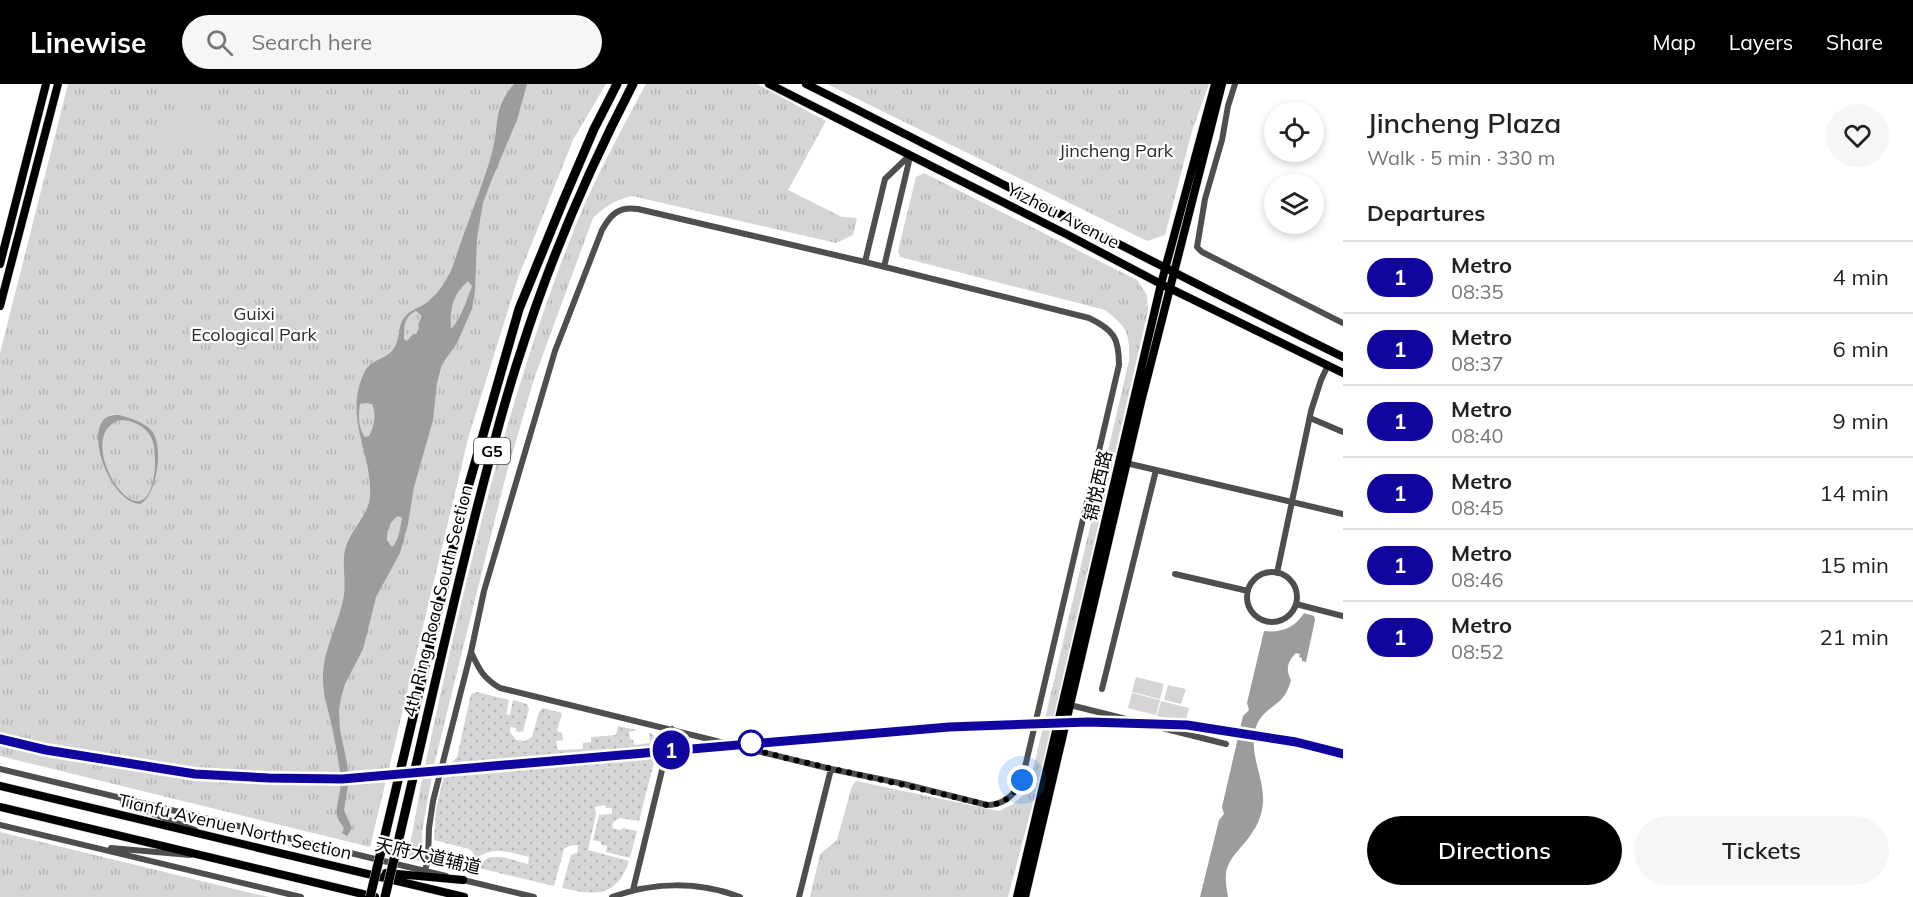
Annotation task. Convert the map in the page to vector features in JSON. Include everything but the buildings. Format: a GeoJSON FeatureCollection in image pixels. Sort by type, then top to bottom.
{"type":"FeatureCollection","features":[{"type":"Feature","properties":{"kind":"highway","name":"4th Ring Road South Section"},"geometry":{"type":"LineString","coordinates":[[369,897],[465,498],[519,309],[594,129],[617,84]]}},
{"type":"Feature","properties":{"kind":"highway","name":"4th Ring Road South Section"},"geometry":{"type":"LineString","coordinates":[[385,897],[499,422],[521,350],[562,239],[607,135],[633,84]]}},
{"type":"Feature","properties":{"kind":"main road"},"geometry":{"type":"LineString","coordinates":[[1,260],[46,84]]}},
{"type":"Feature","properties":{"kind":"main road"},"geometry":{"type":"LineString","coordinates":[[0,306],[58,84]]}},
{"type":"Feature","properties":{"kind":"main road","name":"Yizhou Avenue"},"geometry":{"type":"LineString","coordinates":[[770,84],[1161,284],[1343,373]]}},
{"type":"Feature","properties":{"kind":"main road","name":"Yizhou Avenue"},"geometry":{"type":"LineString","coordinates":[[806,84],[1201,288],[1343,357]]}},
{"type":"Feature","properties":{"kind":"main road","name":"锦悦西路"},"geometry":{"type":"LineString","coordinates":[[1017,897],[1161,284],[1215,84]]}},
{"type":"Feature","properties":{"kind":"main road","name":"锦悦西路"},"geometry":{"type":"LineString","coordinates":[[1025,897],[1126,463],[1222,84]]}},
{"type":"Feature","properties":{"kind":"main road","name":"Tianfu Avenue North Section"},"geometry":{"type":"LineString","coordinates":[[0,786],[464,897]]}},
{"type":"Feature","properties":{"kind":"main road","name":"Tianfu Avenue North Section"},"geometry":{"type":"LineString","coordinates":[[0,807],[375,897]]}},
{"type":"Feature","properties":{"kind":"main road"},"geometry":{"type":"LineString","coordinates":[[361,872],[463,880]]}},
{"type":"Feature","properties":{"kind":"main road"},"geometry":{"type":"LineString","coordinates":[[356,892],[369,897]]}},
{"type":"Feature","properties":{"kind":"street"},"geometry":{"type":"LineString","coordinates":[[1236,84],[1228,106],[1205,199],[1197,247],[1202,252],[1343,323]]}},
{"type":"Feature","properties":{"kind":"street"},"geometry":{"type":"LineString","coordinates":[[1210,128],[1223,131]]}},
{"type":"Feature","properties":{"kind":"street"},"geometry":{"type":"LineString","coordinates":[[865,262],[885,179],[910,155]]}},
{"type":"Feature","properties":{"kind":"street"},"geometry":{"type":"LineString","coordinates":[[884,267],[910,155]]}},
{"type":"Feature","properties":{"kind":"street"},"geometry":{"type":"LineString","coordinates":[[425,871],[433,801],[471,652],[483,591],[555,351],[602,230],[613,213],[629,208],[638,209],[865,262],[1089,318],[1104,325],[1114,335],[1119,348],[1119,365],[1022,780],[1017,790],[1006,800],[987,805],[500,688],[487,680],[471,652]]}},
{"type":"Feature","properties":{"kind":"street"},"geometry":{"type":"LineString","coordinates":[[1,260],[12,261]]}},
{"type":"Feature","properties":{"kind":"street"},"geometry":{"type":"LineString","coordinates":[[0,270],[9,273]]}},
{"type":"Feature","properties":{"kind":"street"},"geometry":{"type":"LineString","coordinates":[[1277,573],[1310,418],[1321,380],[1328,365]]}},
{"type":"Feature","properties":{"kind":"street"},"geometry":{"type":"LineString","coordinates":[[1310,418],[1343,432]]}},
{"type":"Feature","properties":{"kind":"street"},"geometry":{"type":"LineString","coordinates":[[1126,463],[1343,514]]}},
{"type":"Feature","properties":{"kind":"street"},"geometry":{"type":"LineString","coordinates":[[1102,689],[1156,470]]}},
{"type":"Feature","properties":{"kind":"street"},"geometry":{"type":"LineString","coordinates":[[1277,573],[1291,581],[1297,596],[1296,604],[1293,612],[1287,618],[1271,622],[1263,621],[1257,618],[1248,606],[1248,591],[1251,584],[1262,574],[1277,573]]}},
{"type":"Feature","properties":{"kind":"street"},"geometry":{"type":"LineString","coordinates":[[1175,574],[1248,591]]}},
{"type":"Feature","properties":{"kind":"street"},"geometry":{"type":"LineString","coordinates":[[1296,604],[1343,616]]}},
{"type":"Feature","properties":{"kind":"street"},"geometry":{"type":"LineString","coordinates":[[1070,705],[1226,744]]}},
{"type":"Feature","properties":{"kind":"street"},"geometry":{"type":"LineString","coordinates":[[633,890],[672,729]]}},
{"type":"Feature","properties":{"kind":"street","name":"天府大道辅道"},"geometry":{"type":"LineString","coordinates":[[0,769],[534,897]]}},
{"type":"Feature","properties":{"kind":"street"},"geometry":{"type":"LineString","coordinates":[[799,897],[831,769]]}},
{"type":"Feature","properties":{"kind":"street"},"geometry":{"type":"LineString","coordinates":[[103,794],[212,837]]}},
{"type":"Feature","properties":{"kind":"street"},"geometry":{"type":"LineString","coordinates":[[0,825],[301,897]]}},
{"type":"Feature","properties":{"kind":"street"},"geometry":{"type":"LineString","coordinates":[[89,846],[207,857]]}},
{"type":"Feature","properties":{"kind":"street"},"geometry":{"type":"LineString","coordinates":[[612,897],[646,887],[697,886],[722,890],[740,897]]}},
{"type":"Feature","properties":{"kind":"green space","name":"Guixi Ecological Park"},"geometry":{"type":"Polygon","coordinates":[[[68,84],[606,84],[573,140],[518,278],[469,435],[370,847],[0,756],[0,353],[68,84]]]}},
{"type":"Feature","properties":{"kind":"green space"},"geometry":{"type":"Polygon","coordinates":[[[149,84],[204,84],[200,99],[149,86],[149,84]]]}},
{"type":"Feature","properties":{"kind":"green space"},"geometry":{"type":"Polygon","coordinates":[[[646,84],[757,84],[826,121],[788,190],[842,217],[857,218],[853,235],[836,243],[632,196],[611,204],[593,218],[534,379],[506,475],[434,765],[422,832],[423,859],[420,861],[407,858],[424,769],[473,553],[530,353],[577,222],[601,169],[646,84]]]}},
{"type":"Feature","properties":{"kind":"green space","name":"Jincheng Park"},"geometry":{"type":"Polygon","coordinates":[[[827,84],[1209,84],[1192,131],[1165,235],[1147,241],[827,84]]]}},
{"type":"Feature","properties":{"kind":"green space"},"geometry":{"type":"Polygon","coordinates":[[[164,109],[216,122],[208,153],[156,140],[164,109]]]}},
{"type":"Feature","properties":{"kind":"green space"},"geometry":{"type":"Polygon","coordinates":[[[924,173],[1137,280],[1147,295],[1148,311],[1038,784],[1008,897],[810,897],[820,854],[837,840],[852,786],[856,781],[999,811],[1013,804],[1028,791],[1129,361],[1126,331],[1105,310],[900,257],[898,251],[916,177],[924,173]]]}},
{"type":"Feature","properties":{"kind":"green space"},"geometry":{"type":"Polygon","coordinates":[[[1136,677],[1164,684],[1160,699],[1132,692],[1136,677]]]}},
{"type":"Feature","properties":{"kind":"green space"},"geometry":{"type":"Polygon","coordinates":[[[1168,685],[1186,689],[1181,704],[1164,700],[1168,685]]]}},
{"type":"Feature","properties":{"kind":"green space"},"geometry":{"type":"Polygon","coordinates":[[[477,692],[509,700],[506,714],[510,715],[513,700],[527,704],[529,709],[523,731],[519,732],[516,728],[510,727],[510,732],[516,740],[525,741],[532,737],[539,712],[543,708],[562,713],[557,731],[562,733],[563,740],[556,741],[558,750],[583,749],[583,743],[591,742],[591,737],[616,735],[618,726],[637,730],[629,732],[634,745],[650,743],[649,732],[657,738],[658,747],[639,821],[620,818],[613,822],[612,828],[637,831],[630,858],[606,852],[607,846],[593,840],[599,815],[612,814],[612,808],[606,808],[605,805],[595,807],[596,815],[588,850],[629,861],[618,882],[611,887],[595,892],[562,888],[571,855],[577,853],[578,845],[564,849],[554,886],[478,868],[488,858],[507,858],[528,864],[529,857],[493,851],[474,861],[473,852],[469,849],[434,840],[436,809],[445,772],[457,757],[471,694],[477,692]]]}},
{"type":"Feature","properties":{"kind":"green space"},"geometry":{"type":"Polygon","coordinates":[[[1132,693],[1160,700],[1156,715],[1128,708],[1132,693]]]}},
{"type":"Feature","properties":{"kind":"green space"},"geometry":{"type":"Polygon","coordinates":[[[1161,701],[1189,708],[1185,723],[1157,716],[1161,701]]]}},
{"type":"Feature","properties":{"kind":"green space"},"geometry":{"type":"Polygon","coordinates":[[[0,832],[255,894],[269,897],[0,897],[0,832]]]}},
{"type":"Feature","properties":{"kind":"shaded area"},"geometry":{"type":"Polygon","coordinates":[[[514,84],[527,84],[517,120],[483,203],[477,238],[472,309],[457,343],[442,364],[437,383],[433,420],[414,487],[408,524],[400,553],[376,597],[363,649],[345,684],[341,698],[340,730],[349,780],[344,810],[352,828],[347,836],[342,833],[344,828],[337,813],[340,775],[324,696],[323,679],[326,654],[344,595],[345,550],[366,511],[370,497],[370,481],[357,421],[358,390],[367,368],[395,347],[404,318],[433,297],[450,272],[488,167],[499,110],[514,84]],[[468,281],[458,292],[453,303],[451,329],[461,314],[472,286],[468,281]],[[416,311],[412,313],[405,326],[404,339],[407,341],[413,334],[416,334],[422,316],[416,311]],[[360,404],[359,421],[365,437],[369,436],[372,429],[374,412],[372,404],[360,404]],[[398,516],[387,533],[387,540],[392,547],[398,538],[402,518],[398,516]]]}},
{"type":"Feature","properties":{"kind":"shaded area"},"geometry":{"type":"Polygon","coordinates":[[[119,415],[145,425],[156,438],[157,470],[151,491],[146,499],[140,504],[130,501],[121,494],[113,483],[101,457],[98,444],[102,422],[107,417],[119,415]],[[120,420],[108,427],[103,439],[103,453],[107,468],[122,493],[131,500],[140,501],[146,497],[153,482],[155,452],[148,433],[134,422],[120,420]]]}},
{"type":"Feature","properties":{"kind":"shaded area"},"geometry":{"type":"Polygon","coordinates":[[[1304,613],[1314,616],[1315,620],[1306,662],[1299,657],[1300,654],[1296,653],[1293,656],[1288,665],[1291,680],[1286,693],[1262,716],[1256,727],[1254,748],[1263,800],[1259,821],[1227,868],[1228,897],[1200,897],[1219,820],[1224,814],[1222,807],[1243,716],[1249,710],[1247,703],[1264,631],[1276,631],[1292,626],[1304,613]]]}},
{"type":"Feature","properties":{"kind":"metro line","name":"1"},"geometry":{"type":"LineString","coordinates":[[0,739],[46,750],[195,774],[342,779],[949,727],[1088,722],[1187,725],[1296,742],[1343,754]]}},
{"type":"Feature","properties":{"kind":"route"},"geometry":{"type":"LineString","coordinates":[[751,743],[750,749],[987,805],[1006,800],[1017,790],[1022,780]]}}]}
